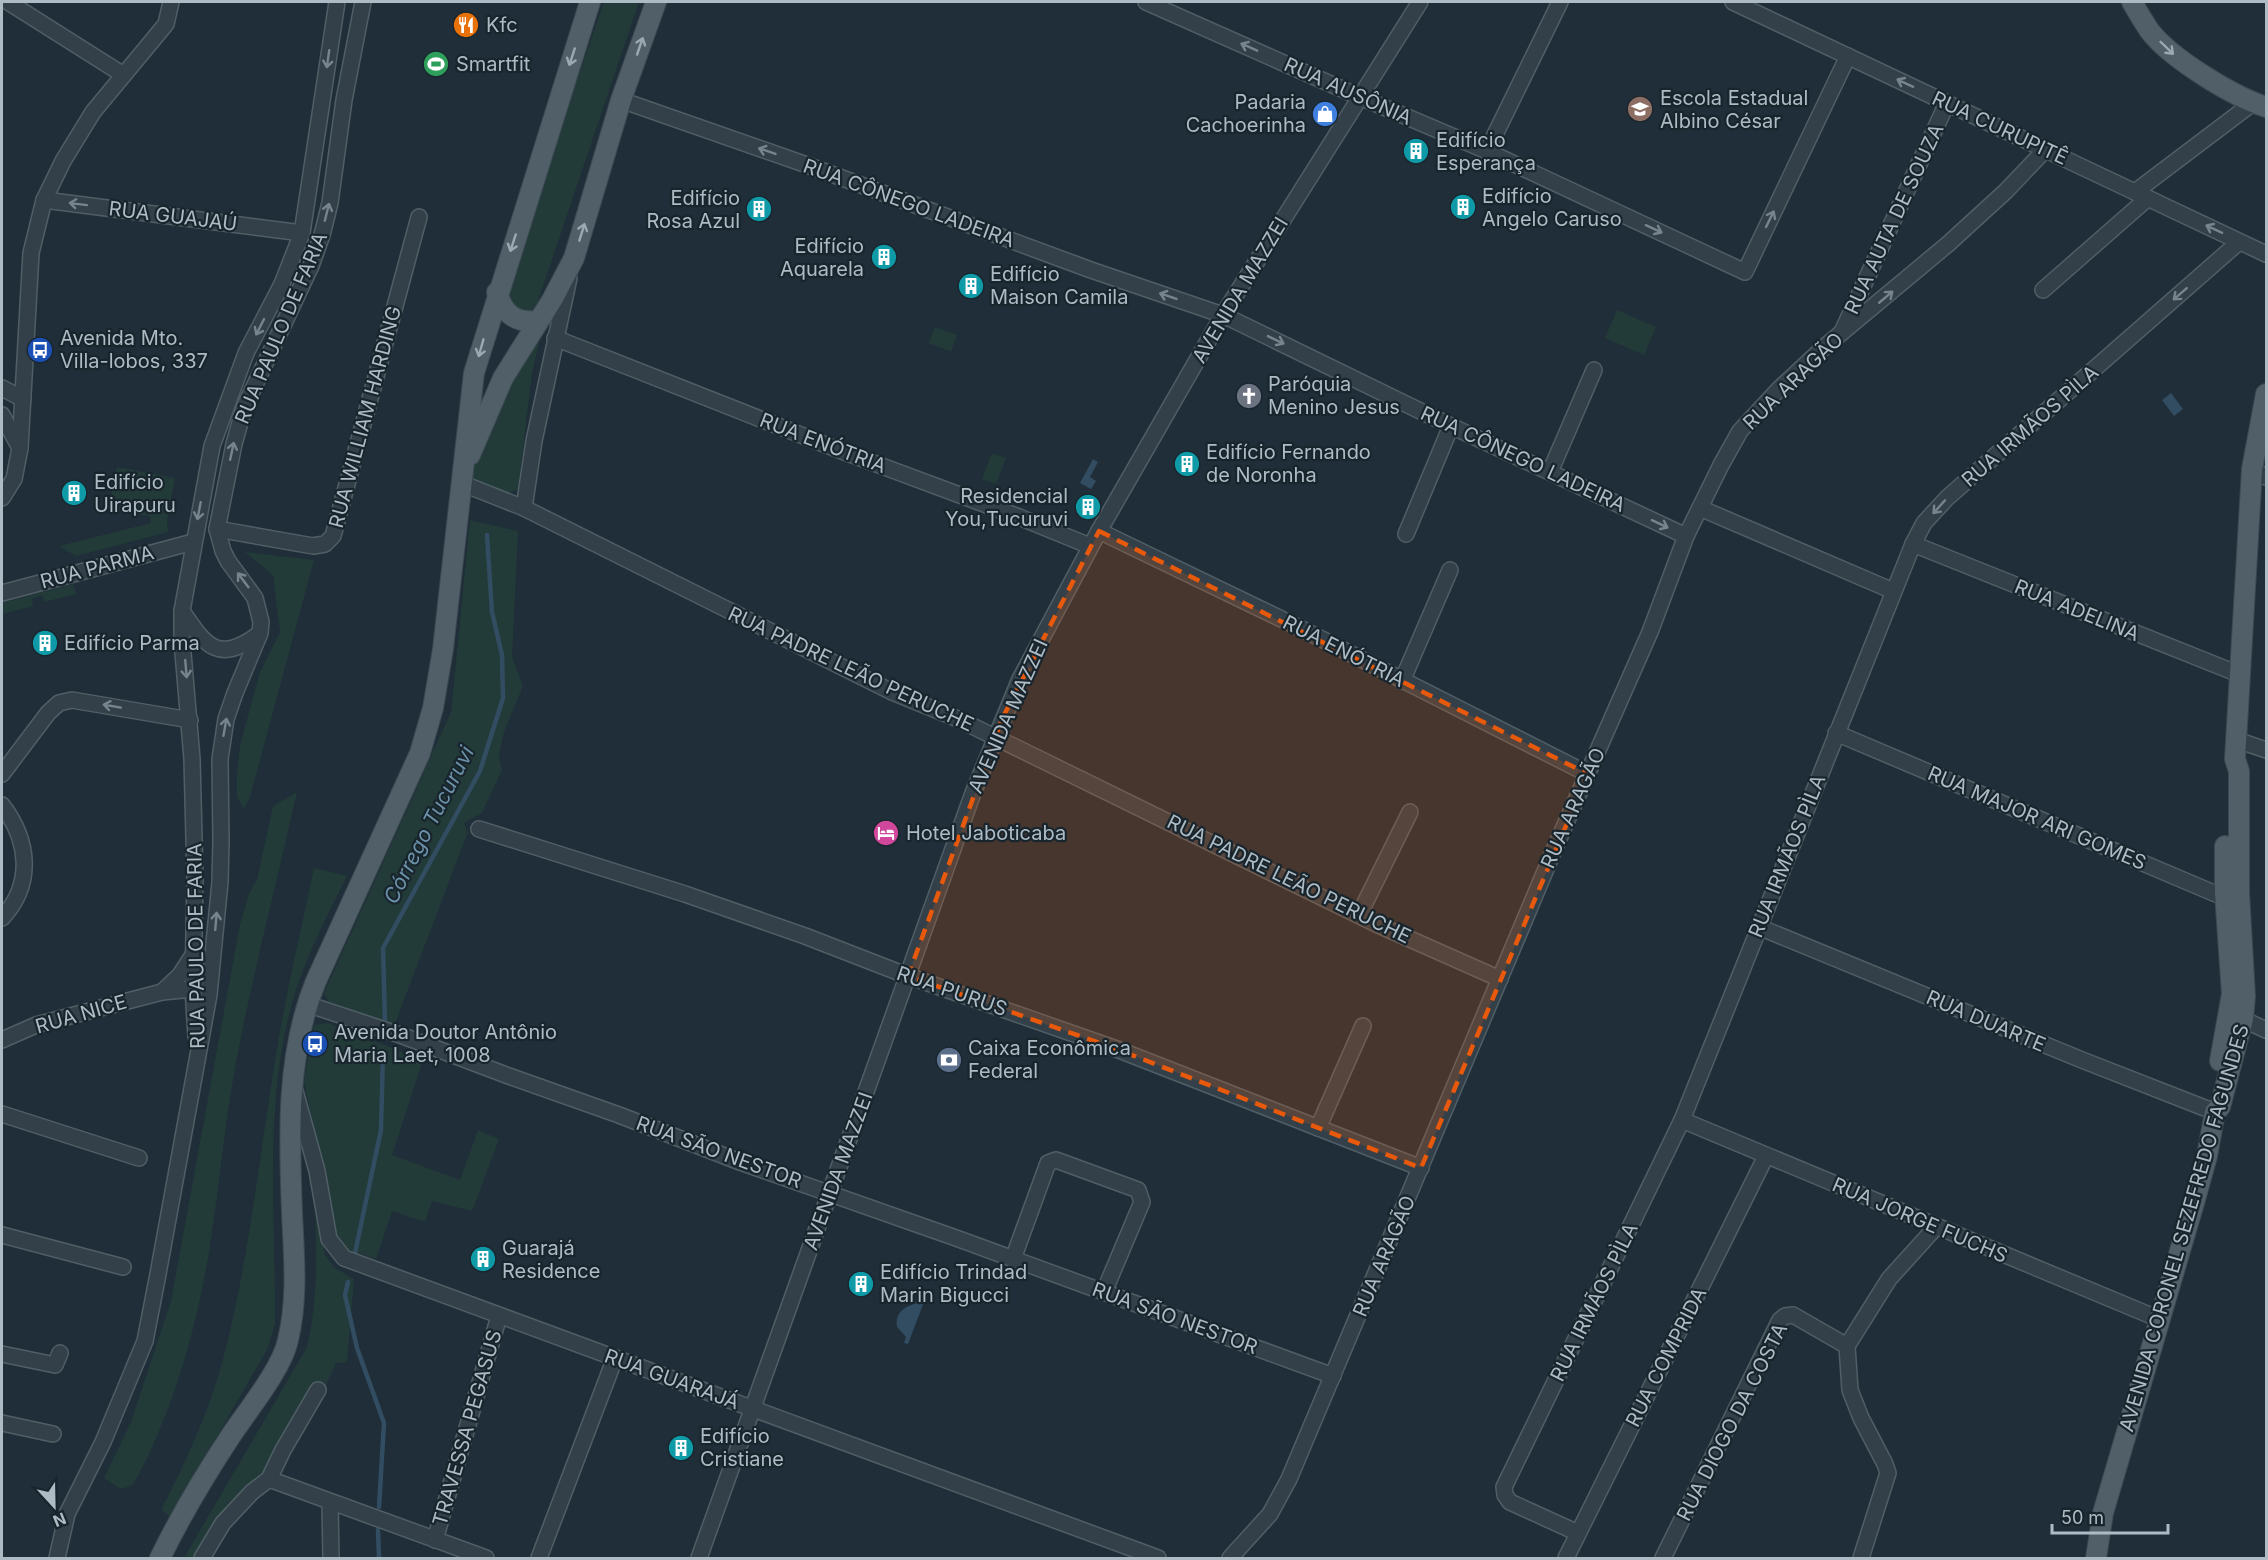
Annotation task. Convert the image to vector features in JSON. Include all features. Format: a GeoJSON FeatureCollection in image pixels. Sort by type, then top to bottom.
{"type":"FeatureCollection","features":[{"type":"Feature","properties":{"kind":"main road"},"geometry":{"type":"LineString","coordinates":[[160,1558],[214,1461],[274,1370],[288,1343],[294,1311],[295,1275],[290,1153],[293,1082],[300,1032],[307,1004],[420,753],[433,708],[443,648],[474,373],[497,292],[590,2]]}},
{"type":"Feature","properties":{"kind":"main road"},"geometry":{"type":"LineString","coordinates":[[462,479],[503,378],[552,300],[574,258],[621,100],[656,2]]}},
{"type":"Feature","properties":{"kind":"main road"},"geometry":{"type":"LineString","coordinates":[[2132,2],[2150,31],[2178,58],[2260,104]]}},
{"type":"Feature","properties":{"kind":"main road"},"geometry":{"type":"LineString","coordinates":[[497,292],[507,313],[516,320],[537,321]]}},
{"type":"Feature","properties":{"kind":"main road"},"geometry":{"type":"LineString","coordinates":[[2236,750],[2266,394]]}},
{"type":"Feature","properties":{"kind":"main road","name":"AVENIDA CORONEL SEZEFREDO FAGUNDES"},"geometry":{"type":"LineString","coordinates":[[2096,1558],[2103,1513],[2208,1156],[2215,1112],[2212,1104],[2236,1017],[2232,976],[2232,893],[2226,771],[2236,750]]}},
{"type":"Feature","properties":{"kind":"main road"},"geometry":{"type":"LineString","coordinates":[[2090,1558],[2103,1513]]}},
{"type":"Feature","properties":{"kind":"street"},"geometry":{"type":"LineString","coordinates":[[8,2],[122,74]]}},
{"type":"Feature","properties":{"kind":"street"},"geometry":{"type":"LineString","coordinates":[[2,498],[14,479],[20,448],[31,253],[44,200],[63,162],[93,112],[122,74],[166,24],[171,2]]}},
{"type":"Feature","properties":{"kind":"street","name":"RUA PAULO DE FARIA"},"geometry":{"type":"LineString","coordinates":[[198,1063],[193,989],[195,878],[190,720],[182,641],[182,611],[212,446],[225,405],[246,353],[282,284],[302,233],[337,2]]}},
{"type":"Feature","properties":{"kind":"street","name":"RUA PAULO DE FARIA"},"geometry":{"type":"LineString","coordinates":[[198,1063],[209,996],[220,882],[220,759],[226,719],[234,693],[260,633],[261,622],[255,598],[228,561],[217,529],[234,444],[244,408],[311,266],[322,235],[330,202],[344,100],[363,2]]}},
{"type":"Feature","properties":{"kind":"street","name":"RUA AUSÔNIA"},"geometry":{"type":"LineString","coordinates":[[1146,2],[1178,8],[1360,97],[1487,151],[1745,272],[1848,56]]}},
{"type":"Feature","properties":{"kind":"street","name":"AVENIDA MAZZEI"},"geometry":{"type":"LineString","coordinates":[[699,1558],[973,793],[994,737],[1020,679],[1090,546],[1223,315],[1420,2]]}},
{"type":"Feature","properties":{"kind":"street"},"geometry":{"type":"LineString","coordinates":[[1487,151],[1560,2]]}},
{"type":"Feature","properties":{"kind":"street","name":"RUA CURUPITÊ"},"geometry":{"type":"LineString","coordinates":[[1733,2],[2266,254]]}},
{"type":"Feature","properties":{"kind":"street","name":"RUA CÔNEGO LADEIRA"},"geometry":{"type":"LineString","coordinates":[[621,100],[807,165],[1091,270],[1223,315],[1451,426],[1686,536]]}},
{"type":"Feature","properties":{"kind":"street","name":"RUA AUTA DE SOUZA"},"geometry":{"type":"LineString","coordinates":[[1841,334],[1947,103]]}},
{"type":"Feature","properties":{"kind":"street"},"geometry":{"type":"LineString","coordinates":[[2043,290],[2141,195],[2260,104]]}},
{"type":"Feature","properties":{"kind":"street","name":"RUA ARAGÃO"},"geometry":{"type":"LineString","coordinates":[[1230,1558],[1270,1514],[1289,1479],[1500,979],[1650,632],[1686,536],[1740,431],[1778,390],[1948,244],[2006,191],[2045,150]]}},
{"type":"Feature","properties":{"kind":"street","name":"RUA GUAJAÚ"},"geometry":{"type":"LineString","coordinates":[[44,200],[302,233]]}},
{"type":"Feature","properties":{"kind":"street","name":"RUA WILLIAM HARDING"},"geometry":{"type":"LineString","coordinates":[[217,529],[313,546],[325,544],[333,536],[419,217]]}},
{"type":"Feature","properties":{"kind":"street","name":"RUA IRMÃOS PÌLA"},"geometry":{"type":"LineString","coordinates":[[1578,1533],[1510,1502],[1505,1495],[1504,1487],[1682,1120],[1913,544],[1924,523],[1947,498],[2239,242]]}},
{"type":"Feature","properties":{"kind":"street"},"geometry":{"type":"LineString","coordinates":[[524,508],[534,441],[574,258]]}},
{"type":"Feature","properties":{"kind":"street","name":"RUA ENÓTRIA"},"geometry":{"type":"LineString","coordinates":[[555,338],[1090,546]]}},
{"type":"Feature","properties":{"kind":"street"},"geometry":{"type":"LineString","coordinates":[[1550,472],[1594,370]]}},
{"type":"Feature","properties":{"kind":"street"},"geometry":{"type":"LineString","coordinates":[[2,388],[23,399]]}},
{"type":"Feature","properties":{"kind":"street"},"geometry":{"type":"LineString","coordinates":[[2,415],[20,448]]}},
{"type":"Feature","properties":{"kind":"street"},"geometry":{"type":"LineString","coordinates":[[1406,534],[1451,426]]}},
{"type":"Feature","properties":{"kind":"street","name":"RUA PADRE LEÃO PERUCHE"},"geometry":{"type":"LineString","coordinates":[[462,479],[892,692],[958,719],[1359,915],[1500,979]]}},
{"type":"Feature","properties":{"kind":"street"},"geometry":{"type":"LineString","coordinates":[[1700,508],[1893,591]]}},
{"type":"Feature","properties":{"kind":"street","name":"RUA ENÓTRIA"},"geometry":{"type":"LineString","coordinates":[[1099,531],[1298,627],[1588,774]]}},
{"type":"Feature","properties":{"kind":"street","name":"RUA PARMA"},"geometry":{"type":"LineString","coordinates":[[2,593],[193,542]]}},
{"type":"Feature","properties":{"kind":"street","name":"RUA ADELINA"},"geometry":{"type":"LineString","coordinates":[[1913,544],[2241,675]]}},
{"type":"Feature","properties":{"kind":"street"},"geometry":{"type":"LineString","coordinates":[[1402,681],[1450,570]]}},
{"type":"Feature","properties":{"kind":"street"},"geometry":{"type":"LineString","coordinates":[[182,611],[204,640],[214,648],[233,649],[243,646],[260,633]]}},
{"type":"Feature","properties":{"kind":"street"},"geometry":{"type":"LineString","coordinates":[[2,774],[48,713],[59,703],[72,700],[190,720]]}},
{"type":"Feature","properties":{"kind":"street","name":"RUA MAJOR ARI GOMES"},"geometry":{"type":"LineString","coordinates":[[1836,733],[2216,894],[2232,893]]}},
{"type":"Feature","properties":{"kind":"street"},"geometry":{"type":"LineString","coordinates":[[2236,750],[2266,750]]}},
{"type":"Feature","properties":{"kind":"street"},"geometry":{"type":"LineString","coordinates":[[2,805],[19,835],[24,854],[21,891],[13,906],[2,918]]}},
{"type":"Feature","properties":{"kind":"street"},"geometry":{"type":"LineString","coordinates":[[1359,915],[1410,812]]}},
{"type":"Feature","properties":{"kind":"street","name":"RUA PURUS"},"geometry":{"type":"LineString","coordinates":[[479,829],[685,894],[806,936],[908,976],[1114,1048],[1421,1168]]}},
{"type":"Feature","properties":{"kind":"street","name":"RUA DUARTE"},"geometry":{"type":"LineString","coordinates":[[1759,927],[2072,1056],[2215,1112]]}},
{"type":"Feature","properties":{"kind":"street"},"geometry":{"type":"LineString","coordinates":[[162,992],[180,975],[193,955]]}},
{"type":"Feature","properties":{"kind":"street","name":"RUA NICE"},"geometry":{"type":"LineString","coordinates":[[2,1040],[36,1025],[162,992],[193,989]]}},
{"type":"Feature","properties":{"kind":"street","name":"RUA SÃO NESTOR"},"geometry":{"type":"LineString","coordinates":[[307,1004],[403,1036],[740,1162],[1333,1376]]}},
{"type":"Feature","properties":{"kind":"street"},"geometry":{"type":"LineString","coordinates":[[2236,1017],[2266,1030]]}},
{"type":"Feature","properties":{"kind":"street"},"geometry":{"type":"LineString","coordinates":[[1318,1128],[1363,1026]]}},
{"type":"Feature","properties":{"kind":"street"},"geometry":{"type":"LineString","coordinates":[[57,1558],[67,1514],[103,1442],[145,1341],[198,1063]]}},
{"type":"Feature","properties":{"kind":"street","name":"RUA GUARAJÁ"},"geometry":{"type":"LineString","coordinates":[[293,1082],[317,1171],[329,1239],[345,1258],[1158,1558]]}},
{"type":"Feature","properties":{"kind":"street"},"geometry":{"type":"LineString","coordinates":[[2,1114],[139,1158]]}},
{"type":"Feature","properties":{"kind":"street","name":"RUA JORGE FUCHS"},"geometry":{"type":"LineString","coordinates":[[1682,1120],[2159,1319]]}},
{"type":"Feature","properties":{"kind":"street","name":"RUA COMPRIDA"},"geometry":{"type":"LineString","coordinates":[[1566,1558],[1766,1156]]}},
{"type":"Feature","properties":{"kind":"street"},"geometry":{"type":"LineString","coordinates":[[1013,1259],[1048,1163],[1056,1160],[1138,1190],[1141,1195],[1142,1202],[1104,1292]]}},
{"type":"Feature","properties":{"kind":"street"},"geometry":{"type":"LineString","coordinates":[[1861,1558],[1888,1473],[1886,1464],[1861,1418],[1850,1390],[1847,1346],[1889,1279],[1936,1227]]}},
{"type":"Feature","properties":{"kind":"street"},"geometry":{"type":"LineString","coordinates":[[2,1235],[123,1267]]}},
{"type":"Feature","properties":{"kind":"street","name":"RUA DIOGO DA COSTA"},"geometry":{"type":"LineString","coordinates":[[1664,1558],[1780,1320],[1785,1316],[1793,1315],[1847,1346]]}},
{"type":"Feature","properties":{"kind":"street","name":"TRAVESSA PEGASUS"},"geometry":{"type":"LineString","coordinates":[[435,1540],[499,1316]]}},
{"type":"Feature","properties":{"kind":"street"},"geometry":{"type":"LineString","coordinates":[[2,1354],[55,1365],[60,1353]]}},
{"type":"Feature","properties":{"kind":"street"},"geometry":{"type":"LineString","coordinates":[[539,1558],[615,1359]]}},
{"type":"Feature","properties":{"kind":"street"},"geometry":{"type":"LineString","coordinates":[[202,1558],[223,1523],[252,1492],[269,1479],[318,1390]]}},
{"type":"Feature","properties":{"kind":"street"},"geometry":{"type":"LineString","coordinates":[[2,1422],[53,1434]]}},
{"type":"Feature","properties":{"kind":"street"},"geometry":{"type":"LineString","coordinates":[[269,1479],[486,1558]]}},
{"type":"Feature","properties":{"kind":"street"},"geometry":{"type":"LineString","coordinates":[[330,1503],[331,1558]]}},
{"type":"Feature","properties":{"kind":"highlighted area"},"geometry":{"type":"Polygon","coordinates":[[[1099,531],[1588,774],[1421,1168],[1114,1048],[908,976],[1002,719],[1099,531]]]}},
{"type":"Feature","properties":{"kind":"green space"},"geometry":{"type":"Polygon","coordinates":[[[604,2],[639,2],[537,304],[531,312],[520,316],[502,297],[604,2]]]}},
{"type":"Feature","properties":{"kind":"green space"},"geometry":{"type":"Polygon","coordinates":[[[1617,310],[1656,327],[1644,355],[1605,338],[1617,310]]]}},
{"type":"Feature","properties":{"kind":"green space"},"geometry":{"type":"Polygon","coordinates":[[[935,327],[957,335],[951,352],[929,343],[935,327]]]}},
{"type":"Feature","properties":{"kind":"green space"},"geometry":{"type":"Polygon","coordinates":[[[536,341],[539,343],[532,374],[518,489],[507,494],[471,480],[489,425],[515,373],[536,341]]]}},
{"type":"Feature","properties":{"kind":"green space"},"geometry":{"type":"Polygon","coordinates":[[[992,453],[1006,458],[996,484],[982,479],[992,453]]]}},
{"type":"Feature","properties":{"kind":"green space"},"geometry":{"type":"Polygon","coordinates":[[[117,467],[175,478],[167,520],[168,532],[76,556],[59,546],[151,523],[150,516],[108,510],[117,467]]]}},
{"type":"Feature","properties":{"kind":"green space"},"geometry":{"type":"Polygon","coordinates":[[[470,520],[518,531],[512,657],[523,686],[504,732],[499,756],[502,770],[482,813],[464,823],[468,832],[394,1026],[328,1001],[324,993],[451,712],[470,520]]]}},
{"type":"Feature","properties":{"kind":"green space"},"geometry":{"type":"Polygon","coordinates":[[[245,552],[314,560],[250,797],[244,809],[237,797],[240,745],[260,672],[280,632],[273,575],[245,552]]]}},
{"type":"Feature","properties":{"kind":"green space"},"geometry":{"type":"Polygon","coordinates":[[[73,584],[76,594],[44,602],[42,595],[32,599],[33,606],[2,614],[2,603],[73,584]]]}},
{"type":"Feature","properties":{"kind":"green space"},"geometry":{"type":"Polygon","coordinates":[[[297,792],[257,961],[236,1063],[209,1252],[190,1342],[171,1402],[147,1458],[133,1485],[121,1489],[104,1478],[131,1422],[171,1301],[240,924],[249,894],[257,879],[273,806],[297,792]]]}},
{"type":"Feature","properties":{"kind":"green space"},"geometry":{"type":"Polygon","coordinates":[[[314,868],[347,876],[300,979],[281,1053],[276,1091],[273,1169],[275,1324],[268,1348],[196,1473],[173,1518],[161,1510],[203,1420],[222,1363],[231,1325],[246,1248],[280,1031],[314,868]]]}},
{"type":"Feature","properties":{"kind":"green space"},"geometry":{"type":"Polygon","coordinates":[[[328,1023],[423,1060],[392,1155],[460,1180],[478,1130],[499,1139],[472,1211],[432,1201],[425,1222],[392,1211],[376,1259],[338,1246],[304,1081],[314,1025],[328,1023]]]}},
{"type":"Feature","properties":{"kind":"green space"},"geometry":{"type":"Polygon","coordinates":[[[315,1182],[325,1255],[335,1268],[354,1279],[347,1362],[336,1363],[304,1434],[299,1433],[262,1477],[245,1487],[226,1506],[196,1558],[184,1558],[307,1347],[315,1286],[315,1182]]]}},
{"type":"Feature","properties":{"kind":"water"},"geometry":{"type":"Polygon","coordinates":[[[2171,393],[2183,409],[2174,416],[2162,400],[2171,393]]]}},
{"type":"Feature","properties":{"kind":"water"},"geometry":{"type":"Polygon","coordinates":[[[1093,459],[1098,462],[1090,477],[1096,481],[1091,489],[1080,483],[1093,459]]]}},
{"type":"Feature","properties":{"kind":"water"},"geometry":{"type":"Polygon","coordinates":[[[923,1293],[927,1294],[908,1344],[904,1343],[906,1337],[897,1327],[898,1317],[906,1308],[919,1302],[923,1293]]]}},
{"type":"Feature","properties":{"kind":"waterway","name":"Córrego Tucuruvi"},"geometry":{"type":"LineString","coordinates":[[385,1022],[383,948],[480,771],[503,698],[502,655],[492,612],[487,535]]}},
{"type":"Feature","properties":{"kind":"waterway","name":"Córrego Tucuruvi"},"geometry":{"type":"LineString","coordinates":[[355,1253],[381,1130],[383,1052]]}},
{"type":"Feature","properties":{"kind":"waterway","name":"Córrego Tucuruvi"},"geometry":{"type":"LineString","coordinates":[[348,1282],[345,1295],[357,1348],[384,1423],[379,1507]]}},
{"type":"Feature","properties":{"kind":"waterway","name":"Córrego Tucuruvi"},"geometry":{"type":"LineString","coordinates":[[378,1530],[379,1558]]}},
{"type":"Feature","properties":{"kind":"place","name":"Kfc"},"geometry":{"type":"Point","coordinates":[466,25]}},
{"type":"Feature","properties":{"kind":"place","name":"Smartfit"},"geometry":{"type":"Point","coordinates":[436,64]}},
{"type":"Feature","properties":{"kind":"place","name":"Escola Estadual Albino César"},"geometry":{"type":"Point","coordinates":[1640,109]}},
{"type":"Feature","properties":{"kind":"place","name":"Padaria Cachoerinha"},"geometry":{"type":"Point","coordinates":[1325,114]}},
{"type":"Feature","properties":{"kind":"place","name":"Edifício Esperança"},"geometry":{"type":"Point","coordinates":[1416,151]}},
{"type":"Feature","properties":{"kind":"place","name":"Edifício Angelo Caruso"},"geometry":{"type":"Point","coordinates":[1463,207]}},
{"type":"Feature","properties":{"kind":"place","name":"Edifício Rosa Azul"},"geometry":{"type":"Point","coordinates":[759,209]}},
{"type":"Feature","properties":{"kind":"place","name":"Edifício Aquarela"},"geometry":{"type":"Point","coordinates":[884,257]}},
{"type":"Feature","properties":{"kind":"place","name":"Edifício Maison Camila"},"geometry":{"type":"Point","coordinates":[971,286]}},
{"type":"Feature","properties":{"kind":"place","name":"Avenida Mto. Villa-lobos, 337"},"geometry":{"type":"Point","coordinates":[40,350]}},
{"type":"Feature","properties":{"kind":"place","name":"Paróquia Menino Jesus"},"geometry":{"type":"Point","coordinates":[1249,396]}},
{"type":"Feature","properties":{"kind":"place","name":"Edifício Fernando de Noronha"},"geometry":{"type":"Point","coordinates":[1187,464]}},
{"type":"Feature","properties":{"kind":"place","name":"Edifício Uirapuru"},"geometry":{"type":"Point","coordinates":[74,493]}},
{"type":"Feature","properties":{"kind":"place","name":"Residencial You,Tucuruvi"},"geometry":{"type":"Point","coordinates":[1088,507]}},
{"type":"Feature","properties":{"kind":"place","name":"Edifício Parma"},"geometry":{"type":"Point","coordinates":[45,643]}},
{"type":"Feature","properties":{"kind":"place","name":"Hotel Jaboticaba"},"geometry":{"type":"Point","coordinates":[886,833]}},
{"type":"Feature","properties":{"kind":"place","name":"Avenida Doutor Antônio Maria Laet, 1008"},"geometry":{"type":"Point","coordinates":[315,1044]}},
{"type":"Feature","properties":{"kind":"place","name":"Caixa Econômica Federal"},"geometry":{"type":"Point","coordinates":[949,1060]}},
{"type":"Feature","properties":{"kind":"place","name":"Guarajá Residence"},"geometry":{"type":"Point","coordinates":[483,1259]}},
{"type":"Feature","properties":{"kind":"place","name":"Edifício Trindad Marin Bigucci"},"geometry":{"type":"Point","coordinates":[861,1284]}},
{"type":"Feature","properties":{"kind":"place","name":"Edifício Cristiane"},"geometry":{"type":"Point","coordinates":[681,1448]}}]}
